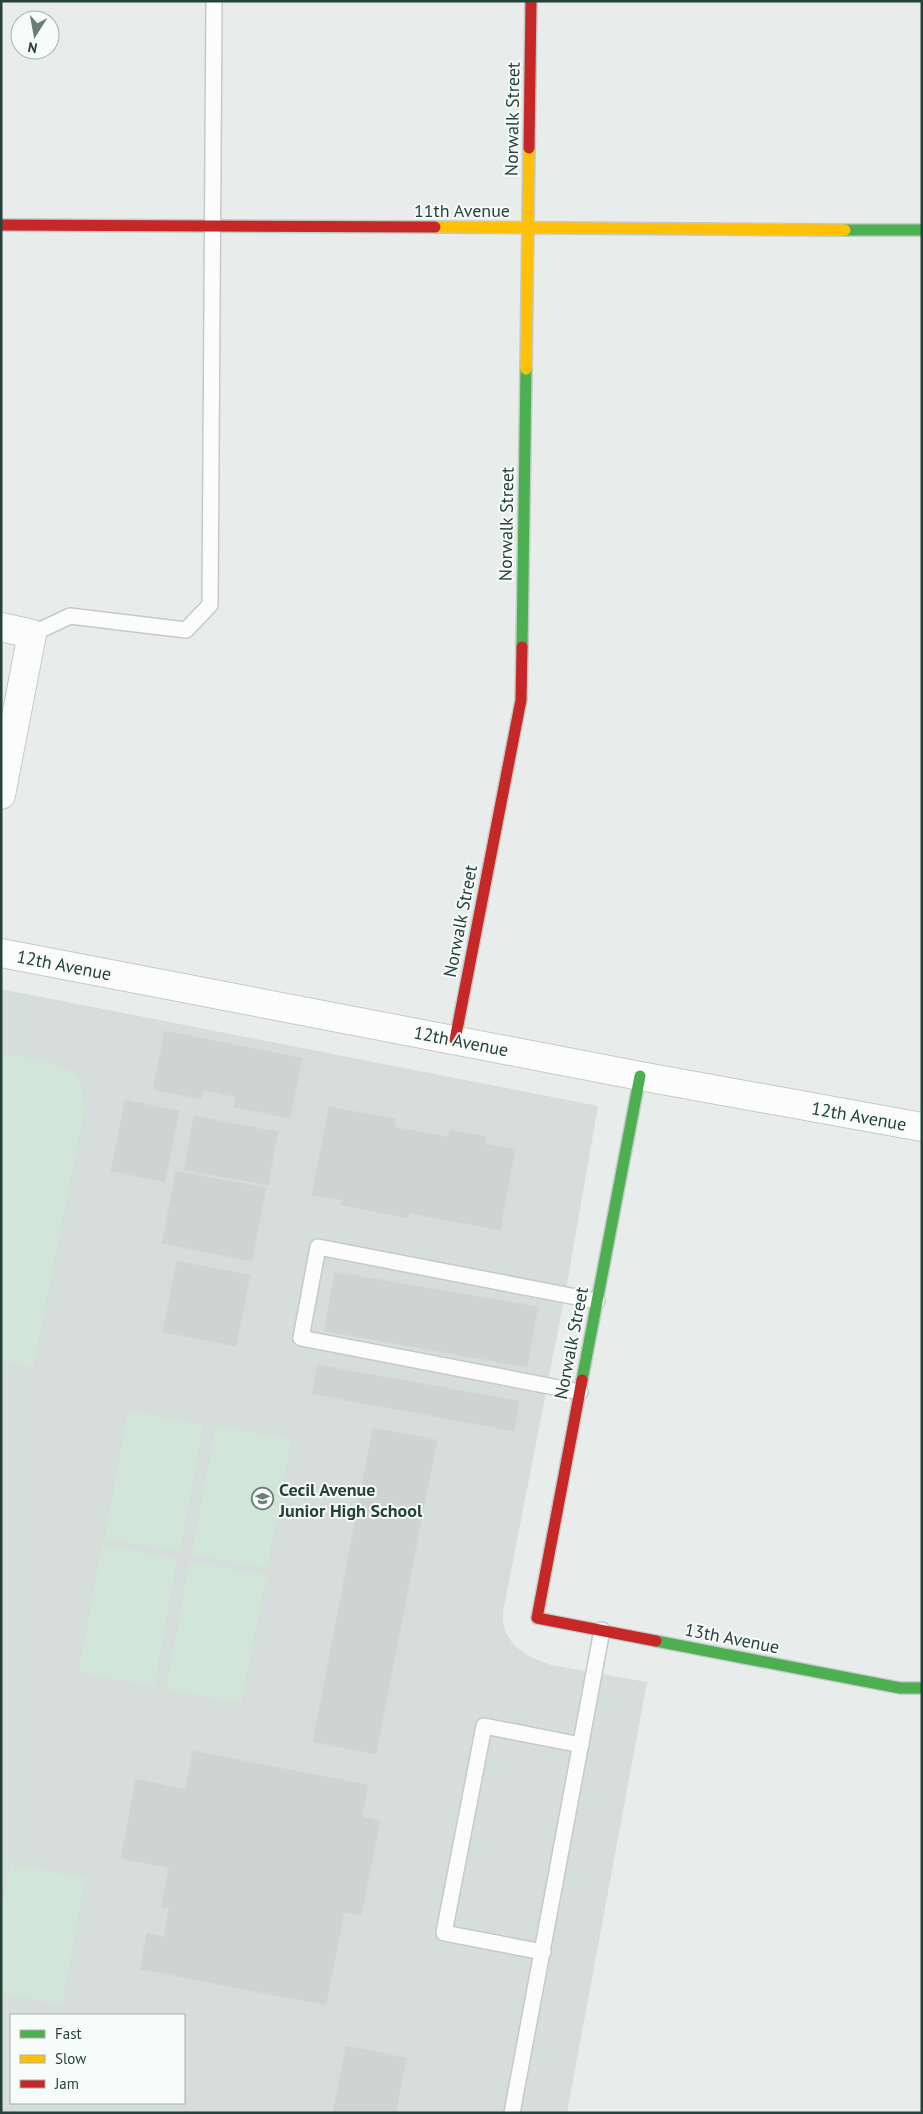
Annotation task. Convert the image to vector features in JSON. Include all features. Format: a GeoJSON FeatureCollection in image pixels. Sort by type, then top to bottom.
{"type":"FeatureCollection","features":[{"type":"Feature","properties":{"kind":"street","name":"Norwalk Street"},"geometry":{"type":"LineString","coordinates":[[455,1040],[521,700],[531,1]]}},
{"type":"Feature","properties":{"kind":"street","name":"11th Avenue"},"geometry":{"type":"LineString","coordinates":[[1,225],[922,230]]}},
{"type":"Feature","properties":{"kind":"street"},"geometry":{"type":"LineString","coordinates":[[1,627],[32,634],[1,795]]}},
{"type":"Feature","properties":{"kind":"street","name":"12th Avenue"},"geometry":{"type":"LineString","coordinates":[[1,952],[640,1076],[922,1127]]}},
{"type":"Feature","properties":{"kind":"street","name":"Norwalk Street"},"geometry":{"type":"LineString","coordinates":[[537,1618],[640,1076]]}},
{"type":"Feature","properties":{"kind":"street","name":"13th Avenue"},"geometry":{"type":"LineString","coordinates":[[537,1618],[900,1688],[922,1688]]}},
{"type":"Feature","properties":{"kind":"lane"},"geometry":{"type":"LineString","coordinates":[[32,634],[70,616],[186,630],[210,605],[214,1]]}},
{"type":"Feature","properties":{"kind":"lane"},"geometry":{"type":"LineString","coordinates":[[580,1392],[301,1338],[318,1248],[597,1301]]}},
{"type":"Feature","properties":{"kind":"lane"},"geometry":{"type":"LineString","coordinates":[[512,2113],[602,1630]]}},
{"type":"Feature","properties":{"kind":"lane"},"geometry":{"type":"LineString","coordinates":[[542,1952],[444,1933],[484,1726],[581,1745]]}},
{"type":"Feature","properties":{"kind":"shaded area","name":"Cecil Avenue Junior High School"},"geometry":{"type":"Polygon","coordinates":[[[1,989],[598,1106],[565,1295],[503,1612],[503,1624],[507,1635],[514,1645],[528,1656],[551,1665],[647,1682],[567,2113],[1,2113],[1,989]]]}},
{"type":"Feature","properties":{"kind":"green space"},"geometry":{"type":"Polygon","coordinates":[[[1,1054],[30,1058],[62,1067],[79,1081],[82,1096],[83,1116],[33,1368],[1,1359],[1,1054]]]}},
{"type":"Feature","properties":{"kind":"green space"},"geometry":{"type":"Polygon","coordinates":[[[128,1411],[203,1425],[180,1552],[105,1538],[128,1411]]]}},
{"type":"Feature","properties":{"kind":"green space"},"geometry":{"type":"Polygon","coordinates":[[[216,1426],[291,1440],[267,1568],[192,1554],[216,1426]]]}},
{"type":"Feature","properties":{"kind":"green space"},"geometry":{"type":"Polygon","coordinates":[[[102,1545],[177,1559],[154,1686],[79,1672],[102,1545]]]}},
{"type":"Feature","properties":{"kind":"green space"},"geometry":{"type":"Polygon","coordinates":[[[190,1562],[266,1575],[241,1703],[166,1689],[190,1562]]]}},
{"type":"Feature","properties":{"kind":"green space"},"geometry":{"type":"Polygon","coordinates":[[[10,1864],[85,1878],[62,2005],[1,1993],[1,1911],[10,1864]]]}},
{"type":"Feature","properties":{"kind":"building"},"geometry":{"type":"Polygon","coordinates":[[[165,1031],[302,1058],[290,1118],[234,1107],[236,1097],[203,1090],[201,1099],[153,1089],[165,1031]]]}},
{"type":"Feature","properties":{"kind":"building"},"geometry":{"type":"Polygon","coordinates":[[[125,1100],[179,1111],[165,1182],[111,1171],[125,1100]]]}},
{"type":"Feature","properties":{"kind":"building"},"geometry":{"type":"Polygon","coordinates":[[[329,1107],[395,1119],[394,1127],[448,1137],[450,1130],[486,1137],[485,1144],[515,1150],[500,1230],[410,1213],[408,1218],[341,1205],[343,1200],[312,1195],[329,1107]]]}},
{"type":"Feature","properties":{"kind":"building"},"geometry":{"type":"Polygon","coordinates":[[[194,1116],[278,1132],[268,1185],[184,1170],[194,1116]]]}},
{"type":"Feature","properties":{"kind":"building"},"geometry":{"type":"Polygon","coordinates":[[[176,1171],[266,1188],[252,1261],[162,1243],[176,1171]]]}},
{"type":"Feature","properties":{"kind":"building"},"geometry":{"type":"Polygon","coordinates":[[[177,1261],[250,1275],[236,1346],[163,1332],[177,1261]]]}},
{"type":"Feature","properties":{"kind":"building"},"geometry":{"type":"Polygon","coordinates":[[[335,1272],[538,1307],[527,1367],[324,1331],[335,1272]]]}},
{"type":"Feature","properties":{"kind":"building"},"geometry":{"type":"Polygon","coordinates":[[[318,1365],[519,1401],[514,1431],[312,1394],[318,1365]]]}},
{"type":"Feature","properties":{"kind":"building"},"geometry":{"type":"Polygon","coordinates":[[[373,1428],[437,1440],[376,1754],[313,1742],[373,1428]]]}},
{"type":"Feature","properties":{"kind":"building"},"geometry":{"type":"Polygon","coordinates":[[[193,1751],[368,1785],[362,1817],[380,1821],[361,1915],[344,1912],[326,2005],[140,1969],[147,1933],[164,1937],[169,1908],[161,1907],[169,1868],[121,1858],[136,1779],[185,1790],[193,1751]]]}},
{"type":"Feature","properties":{"kind":"building"},"geometry":{"type":"Polygon","coordinates":[[[346,2046],[406,2058],[396,2113],[333,2113],[346,2046]]]}},
{"type":"Feature","properties":{"kind":"traffic: fast"},"geometry":{"type":"LineString","coordinates":[[845,230],[922,230]]}},
{"type":"Feature","properties":{"kind":"traffic: fast"},"geometry":{"type":"LineString","coordinates":[[522,647],[526,369]]}},
{"type":"Feature","properties":{"kind":"traffic: fast"},"geometry":{"type":"LineString","coordinates":[[582,1380],[640,1076]]}},
{"type":"Feature","properties":{"kind":"traffic: fast"},"geometry":{"type":"LineString","coordinates":[[656,1641],[900,1688],[922,1688]]}},
{"type":"Feature","properties":{"kind":"traffic: slow"},"geometry":{"type":"LineString","coordinates":[[526,369],[529,148]]}},
{"type":"Feature","properties":{"kind":"traffic: slow"},"geometry":{"type":"LineString","coordinates":[[435,227],[845,230]]}},
{"type":"Feature","properties":{"kind":"traffic: jam"},"geometry":{"type":"LineString","coordinates":[[529,148],[531,1]]}},
{"type":"Feature","properties":{"kind":"traffic: jam"},"geometry":{"type":"LineString","coordinates":[[1,225],[435,227]]}},
{"type":"Feature","properties":{"kind":"traffic: jam"},"geometry":{"type":"LineString","coordinates":[[455,1040],[521,700],[522,647]]}},
{"type":"Feature","properties":{"kind":"traffic: jam"},"geometry":{"type":"LineString","coordinates":[[582,1380],[537,1618],[656,1641]]}},
{"type":"Feature","properties":{"kind":"place","name":"Cecil Avenue Junior High School"},"geometry":{"type":"Point","coordinates":[263,1499]}}]}
